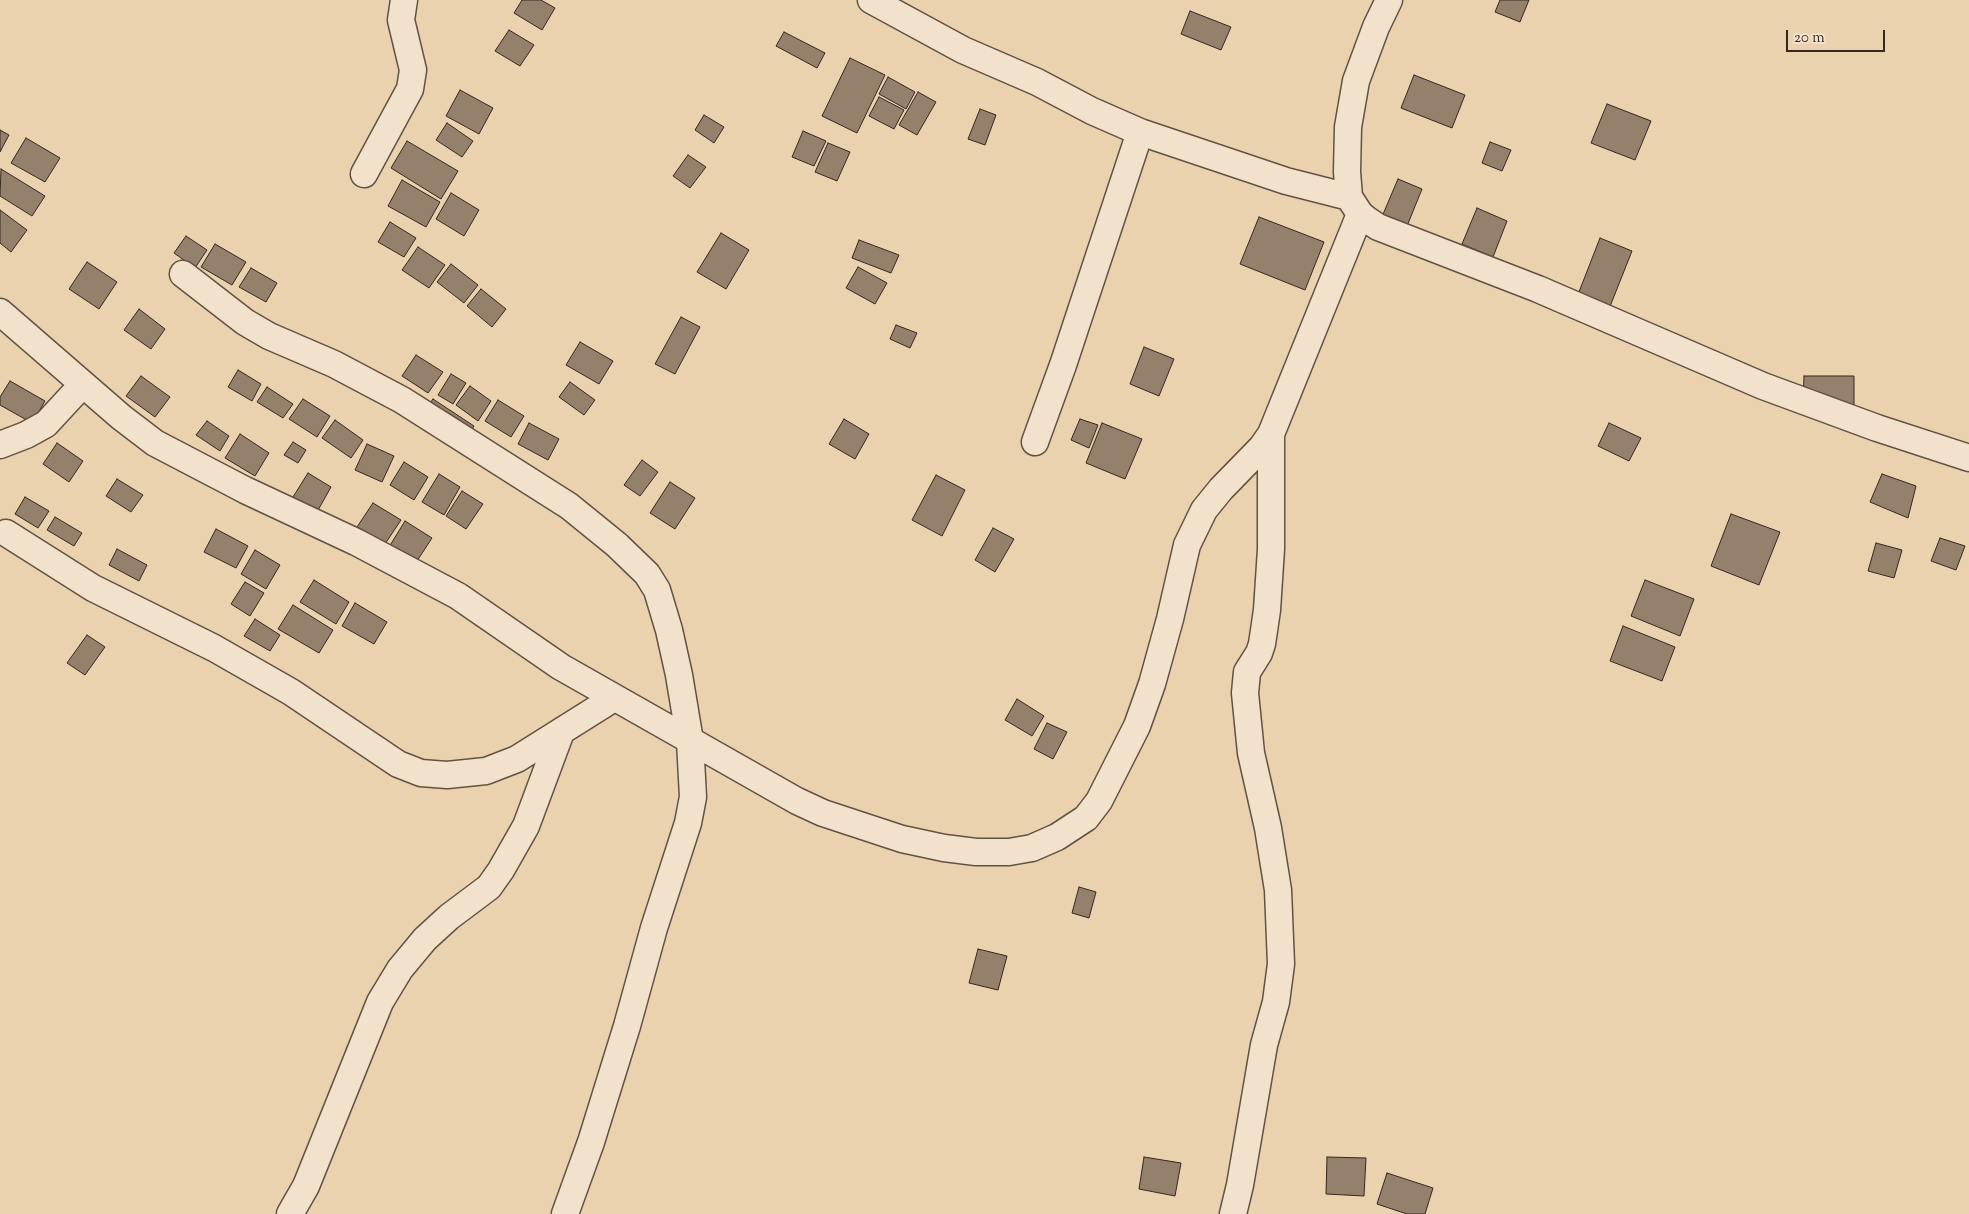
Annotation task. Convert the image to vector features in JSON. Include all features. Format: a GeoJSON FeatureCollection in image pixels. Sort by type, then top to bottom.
{"type":"FeatureCollection","features":[{"type":"Feature","properties":{"kind":"street"},"geometry":{"type":"LineString","coordinates":[[364,174],[410,89],[413,70],[401,20],[404,0]]}},
{"type":"Feature","properties":{"kind":"street"},"geometry":{"type":"LineString","coordinates":[[871,0],[963,50],[1140,132],[1355,205],[1378,227],[1538,289],[1763,386],[1877,428],[1969,458]]}},
{"type":"Feature","properties":{"kind":"street"},"geometry":{"type":"LineString","coordinates":[[0,312],[138,431],[155,443],[245,490],[356,542],[458,596],[561,667],[797,801],[823,813],[902,838],[944,848],[976,852],[1009,852],[1032,848],[1057,837],[1086,818],[1099,801],[1137,726],[1152,684],[1170,619],[1187,545],[1204,510],[1262,447],[1271,434],[1355,205],[1347,172],[1348,127],[1356,82],[1376,27],[1389,0]]}},
{"type":"Feature","properties":{"kind":"street"},"geometry":{"type":"LineString","coordinates":[[1035,442],[1063,365],[1140,132]]}},
{"type":"Feature","properties":{"kind":"street"},"geometry":{"type":"LineString","coordinates":[[183,274],[245,322],[269,336],[334,364],[402,400],[568,506],[617,545],[647,574],[657,590],[669,630],[690,741],[693,797],[688,823],[654,928],[616,1062],[591,1142],[565,1214]]}},
{"type":"Feature","properties":{"kind":"street"},"geometry":{"type":"LineString","coordinates":[[0,444],[26,435],[46,424],[83,384]]}},
{"type":"Feature","properties":{"kind":"street"},"geometry":{"type":"LineString","coordinates":[[1233,1214],[1240,1185],[1264,1046],[1276,1002],[1281,964],[1278,890],[1268,828],[1251,753],[1245,694],[1247,672],[1259,653],[1262,644],[1267,610],[1272,549],[1271,434]]}},
{"type":"Feature","properties":{"kind":"street"},"geometry":{"type":"LineString","coordinates":[[6,533],[93,588],[214,648],[291,692],[390,759],[421,773],[447,775],[486,771],[517,759],[614,698]]}},
{"type":"Feature","properties":{"kind":"street"},"geometry":{"type":"LineString","coordinates":[[290,1214],[306,1186],[380,1002],[400,969],[425,939],[449,917],[489,887],[501,870],[526,826],[561,732]]}},
{"type":"Feature","properties":{"kind":"building"},"geometry":{"type":"Polygon","coordinates":[[[522,0],[541,0],[555,8],[542,30],[514,13],[522,0]]]}},
{"type":"Feature","properties":{"kind":"building"},"geometry":{"type":"Polygon","coordinates":[[[1500,0],[1529,0],[1520,22],[1495,12],[1500,0]]]}},
{"type":"Feature","properties":{"kind":"building"},"geometry":{"type":"Polygon","coordinates":[[[1190,11],[1231,27],[1221,50],[1181,34],[1190,11]]]}},
{"type":"Feature","properties":{"kind":"building"},"geometry":{"type":"Polygon","coordinates":[[[509,30],[534,45],[520,66],[495,51],[509,30]]]}},
{"type":"Feature","properties":{"kind":"building"},"geometry":{"type":"Polygon","coordinates":[[[784,32],[825,53],[817,68],[776,46],[784,32]]]}},
{"type":"Feature","properties":{"kind":"building"},"geometry":{"type":"Polygon","coordinates":[[[850,58],[885,75],[857,133],[822,116],[850,58]]]}},
{"type":"Feature","properties":{"kind":"building"},"geometry":{"type":"Polygon","coordinates":[[[1414,75],[1465,95],[1452,128],[1401,108],[1414,75]]]}},
{"type":"Feature","properties":{"kind":"building"},"geometry":{"type":"Polygon","coordinates":[[[888,77],[915,92],[906,109],[879,94],[888,77]]]}},
{"type":"Feature","properties":{"kind":"building"},"geometry":{"type":"Polygon","coordinates":[[[460,90],[493,108],[479,134],[446,116],[460,90]]]}},
{"type":"Feature","properties":{"kind":"building"},"geometry":{"type":"Polygon","coordinates":[[[918,92],[936,102],[917,135],[899,125],[918,92]]]}},
{"type":"Feature","properties":{"kind":"building"},"geometry":{"type":"Polygon","coordinates":[[[879,97],[904,110],[894,129],[869,116],[879,97]]]}},
{"type":"Feature","properties":{"kind":"building"},"geometry":{"type":"Polygon","coordinates":[[[1607,104],[1651,121],[1635,160],[1591,143],[1607,104]]]}},
{"type":"Feature","properties":{"kind":"building"},"geometry":{"type":"Polygon","coordinates":[[[980,109],[996,115],[985,145],[968,139],[980,109]]]}},
{"type":"Feature","properties":{"kind":"building"},"geometry":{"type":"Polygon","coordinates":[[[704,115],[724,127],[714,143],[695,130],[704,115]]]}},
{"type":"Feature","properties":{"kind":"building"},"geometry":{"type":"Polygon","coordinates":[[[447,123],[473,141],[462,157],[436,140],[447,123]]]}},
{"type":"Feature","properties":{"kind":"building"},"geometry":{"type":"Polygon","coordinates":[[[0,130],[9,135],[0,152],[0,130]]]}},
{"type":"Feature","properties":{"kind":"building"},"geometry":{"type":"Polygon","coordinates":[[[803,131],[826,141],[814,166],[792,157],[803,131]]]}},
{"type":"Feature","properties":{"kind":"building"},"geometry":{"type":"Polygon","coordinates":[[[26,138],[60,158],[45,182],[11,163],[26,138]]]}},
{"type":"Feature","properties":{"kind":"building"},"geometry":{"type":"Polygon","coordinates":[[[407,141],[458,171],[441,199],[391,168],[407,141]]]}},
{"type":"Feature","properties":{"kind":"building"},"geometry":{"type":"Polygon","coordinates":[[[1490,142],[1511,150],[1502,171],[1482,163],[1490,142]]]}},
{"type":"Feature","properties":{"kind":"building"},"geometry":{"type":"Polygon","coordinates":[[[828,143],[850,152],[837,181],[815,172],[828,143]]]}},
{"type":"Feature","properties":{"kind":"building"},"geometry":{"type":"Polygon","coordinates":[[[688,155],[706,167],[690,188],[673,176],[688,155]]]}},
{"type":"Feature","properties":{"kind":"building"},"geometry":{"type":"Polygon","coordinates":[[[1,169],[45,196],[32,216],[0,196],[1,169]]]}},
{"type":"Feature","properties":{"kind":"building"},"geometry":{"type":"Polygon","coordinates":[[[1398,179],[1422,189],[1403,236],[1378,226],[1398,179]]]}},
{"type":"Feature","properties":{"kind":"building"},"geometry":{"type":"Polygon","coordinates":[[[402,180],[440,202],[426,227],[388,206],[402,180]]]}},
{"type":"Feature","properties":{"kind":"building"},"geometry":{"type":"Polygon","coordinates":[[[451,193],[479,210],[464,236],[436,219],[451,193]]]}},
{"type":"Feature","properties":{"kind":"building"},"geometry":{"type":"Polygon","coordinates":[[[1477,208],[1507,221],[1493,257],[1462,244],[1477,208]]]}},
{"type":"Feature","properties":{"kind":"building"},"geometry":{"type":"Polygon","coordinates":[[[0,210],[27,230],[11,252],[0,243],[0,210]]]}},
{"type":"Feature","properties":{"kind":"building"},"geometry":{"type":"Polygon","coordinates":[[[1259,217],[1324,242],[1305,290],[1240,264],[1259,217]]]}},
{"type":"Feature","properties":{"kind":"building"},"geometry":{"type":"Polygon","coordinates":[[[390,222],[416,238],[404,257],[378,242],[390,222]]]}},
{"type":"Feature","properties":{"kind":"building"},"geometry":{"type":"Polygon","coordinates":[[[721,233],[749,250],[726,289],[697,272],[721,233]]]}},
{"type":"Feature","properties":{"kind":"building"},"geometry":{"type":"Polygon","coordinates":[[[186,236],[207,250],[195,268],[174,253],[186,236]]]}},
{"type":"Feature","properties":{"kind":"building"},"geometry":{"type":"Polygon","coordinates":[[[1600,238],[1632,251],[1609,309],[1577,297],[1600,238]]]}},
{"type":"Feature","properties":{"kind":"building"},"geometry":{"type":"Polygon","coordinates":[[[859,240],[899,255],[891,273],[852,258],[859,240]]]}},
{"type":"Feature","properties":{"kind":"building"},"geometry":{"type":"Polygon","coordinates":[[[215,244],[246,262],[232,285],[201,267],[215,244]]]}},
{"type":"Feature","properties":{"kind":"building"},"geometry":{"type":"Polygon","coordinates":[[[418,247],[445,265],[429,288],[402,270],[418,247]]]}},
{"type":"Feature","properties":{"kind":"building"},"geometry":{"type":"Polygon","coordinates":[[[87,262],[117,282],[99,309],[69,289],[87,262]]]}},
{"type":"Feature","properties":{"kind":"building"},"geometry":{"type":"Polygon","coordinates":[[[451,264],[478,285],[464,303],[437,282],[451,264]]]}},
{"type":"Feature","properties":{"kind":"building"},"geometry":{"type":"Polygon","coordinates":[[[858,267],[887,283],[875,304],[846,288],[858,267]]]}},
{"type":"Feature","properties":{"kind":"building"},"geometry":{"type":"Polygon","coordinates":[[[251,268],[277,283],[266,302],[239,287],[251,268]]]}},
{"type":"Feature","properties":{"kind":"building"},"geometry":{"type":"Polygon","coordinates":[[[481,289],[506,309],[492,327],[467,306],[481,289]]]}},
{"type":"Feature","properties":{"kind":"building"},"geometry":{"type":"Polygon","coordinates":[[[139,309],[165,329],[151,349],[124,330],[139,309]]]}},
{"type":"Feature","properties":{"kind":"building"},"geometry":{"type":"Polygon","coordinates":[[[681,317],[700,327],[675,374],[655,364],[681,317]]]}},
{"type":"Feature","properties":{"kind":"building"},"geometry":{"type":"Polygon","coordinates":[[[896,325],[917,333],[910,348],[890,339],[896,325]]]}},
{"type":"Feature","properties":{"kind":"building"},"geometry":{"type":"Polygon","coordinates":[[[580,342],[613,361],[599,384],[566,365],[580,342]]]}},
{"type":"Feature","properties":{"kind":"building"},"geometry":{"type":"Polygon","coordinates":[[[1144,347],[1174,359],[1159,396],[1130,384],[1144,347]]]}},
{"type":"Feature","properties":{"kind":"building"},"geometry":{"type":"Polygon","coordinates":[[[416,355],[443,372],[428,393],[402,376],[416,355]]]}},
{"type":"Feature","properties":{"kind":"building"},"geometry":{"type":"Polygon","coordinates":[[[238,370],[261,384],[252,401],[228,387],[238,370]]]}},
{"type":"Feature","properties":{"kind":"building"},"geometry":{"type":"Polygon","coordinates":[[[451,374],[466,383],[453,404],[438,395],[451,374]]]}},
{"type":"Feature","properties":{"kind":"building"},"geometry":{"type":"Polygon","coordinates":[[[141,376],[170,397],[155,417],[126,396],[141,376]]]}},
{"type":"Feature","properties":{"kind":"building"},"geometry":{"type":"Polygon","coordinates":[[[1804,376],[1854,376],[1854,411],[1803,410],[1804,376]]]}},
{"type":"Feature","properties":{"kind":"building"},"geometry":{"type":"Polygon","coordinates":[[[10,381],[45,401],[32,423],[0,405],[0,397],[10,381]]]}},
{"type":"Feature","properties":{"kind":"building"},"geometry":{"type":"Polygon","coordinates":[[[570,382],[595,400],[584,415],[559,397],[570,382]]]}},
{"type":"Feature","properties":{"kind":"building"},"geometry":{"type":"Polygon","coordinates":[[[470,386],[491,401],[478,421],[456,405],[470,386]]]}},
{"type":"Feature","properties":{"kind":"building"},"geometry":{"type":"Polygon","coordinates":[[[267,387],[293,404],[283,418],[257,402],[267,387]]]}},
{"type":"Feature","properties":{"kind":"building"},"geometry":{"type":"Polygon","coordinates":[[[303,399],[330,416],[317,437],[289,419],[303,399]]]}},
{"type":"Feature","properties":{"kind":"building"},"geometry":{"type":"Polygon","coordinates":[[[433,399],[474,426],[461,446],[419,418],[433,399]]]}},
{"type":"Feature","properties":{"kind":"building"},"geometry":{"type":"Polygon","coordinates":[[[498,400],[524,416],[511,437],[485,421],[498,400]]]}},
{"type":"Feature","properties":{"kind":"building"},"geometry":{"type":"Polygon","coordinates":[[[844,419],[869,434],[855,459],[829,444],[844,419]]]}},
{"type":"Feature","properties":{"kind":"building"},"geometry":{"type":"Polygon","coordinates":[[[1080,419],[1098,425],[1089,448],[1071,440],[1080,419]]]}},
{"type":"Feature","properties":{"kind":"building"},"geometry":{"type":"Polygon","coordinates":[[[335,420],[363,440],[351,458],[322,438],[335,420]]]}},
{"type":"Feature","properties":{"kind":"building"},"geometry":{"type":"Polygon","coordinates":[[[207,421],[229,436],[220,451],[196,435],[207,421]]]}},
{"type":"Feature","properties":{"kind":"building"},"geometry":{"type":"Polygon","coordinates":[[[529,423],[559,439],[548,460],[518,444],[529,423]]]}},
{"type":"Feature","properties":{"kind":"building"},"geometry":{"type":"Polygon","coordinates":[[[1102,423],[1142,439],[1125,479],[1086,463],[1102,423]]]}},
{"type":"Feature","properties":{"kind":"building"},"geometry":{"type":"Polygon","coordinates":[[[1609,423],[1641,438],[1629,461],[1598,446],[1609,423]]]}},
{"type":"Feature","properties":{"kind":"building"},"geometry":{"type":"Polygon","coordinates":[[[240,434],[269,453],[255,476],[225,458],[240,434]]]}},
{"type":"Feature","properties":{"kind":"building"},"geometry":{"type":"Polygon","coordinates":[[[293,442],[306,450],[298,463],[284,455],[293,442]]]}},
{"type":"Feature","properties":{"kind":"building"},"geometry":{"type":"Polygon","coordinates":[[[57,443],[83,461],[69,482],[43,464],[57,443]]]}},
{"type":"Feature","properties":{"kind":"building"},"geometry":{"type":"Polygon","coordinates":[[[367,444],[394,456],[382,482],[355,470],[367,444]]]}},
{"type":"Feature","properties":{"kind":"building"},"geometry":{"type":"Polygon","coordinates":[[[642,460],[658,472],[640,496],[624,485],[642,460]]]}},
{"type":"Feature","properties":{"kind":"building"},"geometry":{"type":"Polygon","coordinates":[[[404,462],[428,477],[414,500],[390,485],[404,462]]]}},
{"type":"Feature","properties":{"kind":"building"},"geometry":{"type":"Polygon","coordinates":[[[308,473],[331,487],[317,512],[293,497],[308,473]]]}},
{"type":"Feature","properties":{"kind":"building"},"geometry":{"type":"Polygon","coordinates":[[[439,474],[460,487],[444,515],[422,502],[439,474]]]}},
{"type":"Feature","properties":{"kind":"building"},"geometry":{"type":"Polygon","coordinates":[[[1882,474],[1916,486],[1908,518],[1870,502],[1882,474]]]}},
{"type":"Feature","properties":{"kind":"building"},"geometry":{"type":"Polygon","coordinates":[[[936,475],[965,490],[942,536],[912,520],[936,475]]]}},
{"type":"Feature","properties":{"kind":"building"},"geometry":{"type":"Polygon","coordinates":[[[117,479],[143,495],[131,512],[106,496],[117,479]]]}},
{"type":"Feature","properties":{"kind":"building"},"geometry":{"type":"Polygon","coordinates":[[[670,482],[695,498],[675,529],[650,513],[670,482]]]}},
{"type":"Feature","properties":{"kind":"building"},"geometry":{"type":"Polygon","coordinates":[[[462,491],[483,504],[466,529],[446,516],[462,491]]]}},
{"type":"Feature","properties":{"kind":"building"},"geometry":{"type":"Polygon","coordinates":[[[25,497],[49,511],[38,528],[15,514],[25,497]]]}},
{"type":"Feature","properties":{"kind":"building"},"geometry":{"type":"Polygon","coordinates":[[[373,503],[401,520],[385,544],[357,527],[373,503]]]}},
{"type":"Feature","properties":{"kind":"building"},"geometry":{"type":"Polygon","coordinates":[[[1731,514],[1780,532],[1759,585],[1711,566],[1731,514]]]}},
{"type":"Feature","properties":{"kind":"building"},"geometry":{"type":"Polygon","coordinates":[[[55,517],[82,533],[74,546],[47,530],[55,517]]]}},
{"type":"Feature","properties":{"kind":"building"},"geometry":{"type":"Polygon","coordinates":[[[405,521],[432,538],[415,564],[389,547],[405,521]]]}},
{"type":"Feature","properties":{"kind":"building"},"geometry":{"type":"Polygon","coordinates":[[[993,528],[1014,539],[995,572],[975,560],[993,528]]]}},
{"type":"Feature","properties":{"kind":"building"},"geometry":{"type":"Polygon","coordinates":[[[216,529],[248,546],[236,568],[204,552],[216,529]]]}},
{"type":"Feature","properties":{"kind":"building"},"geometry":{"type":"Polygon","coordinates":[[[1940,538],[1965,546],[1956,570],[1931,561],[1940,538]]]}},
{"type":"Feature","properties":{"kind":"building"},"geometry":{"type":"Polygon","coordinates":[[[1876,543],[1902,550],[1894,578],[1868,571],[1876,543]]]}},
{"type":"Feature","properties":{"kind":"building"},"geometry":{"type":"Polygon","coordinates":[[[117,549],[147,565],[139,581],[109,565],[117,549]]]}},
{"type":"Feature","properties":{"kind":"building"},"geometry":{"type":"Polygon","coordinates":[[[255,550],[280,565],[266,589],[241,574],[255,550]]]}},
{"type":"Feature","properties":{"kind":"building"},"geometry":{"type":"Polygon","coordinates":[[[314,580],[349,602],[336,624],[300,602],[314,580]]]}},
{"type":"Feature","properties":{"kind":"building"},"geometry":{"type":"Polygon","coordinates":[[[1645,580],[1694,599],[1680,636],[1631,616],[1645,580]]]}},
{"type":"Feature","properties":{"kind":"building"},"geometry":{"type":"Polygon","coordinates":[[[245,582],[264,593],[250,616],[231,604],[245,582]]]}},
{"type":"Feature","properties":{"kind":"building"},"geometry":{"type":"Polygon","coordinates":[[[355,603],[387,622],[374,644],[342,626],[355,603]]]}},
{"type":"Feature","properties":{"kind":"building"},"geometry":{"type":"Polygon","coordinates":[[[293,605],[333,630],[319,653],[278,629],[293,605]]]}},
{"type":"Feature","properties":{"kind":"building"},"geometry":{"type":"Polygon","coordinates":[[[255,619],[280,635],[270,651],[244,636],[255,619]]]}},
{"type":"Feature","properties":{"kind":"building"},"geometry":{"type":"Polygon","coordinates":[[[1623,626],[1675,647],[1662,681],[1610,661],[1623,626]]]}},
{"type":"Feature","properties":{"kind":"building"},"geometry":{"type":"Polygon","coordinates":[[[87,635],[105,647],[85,675],[67,663],[87,635]]]}},
{"type":"Feature","properties":{"kind":"building"},"geometry":{"type":"Polygon","coordinates":[[[1017,699],[1044,716],[1032,736],[1005,720],[1017,699]]]}},
{"type":"Feature","properties":{"kind":"building"},"geometry":{"type":"Polygon","coordinates":[[[1047,723],[1067,732],[1053,759],[1034,749],[1047,723]]]}},
{"type":"Feature","properties":{"kind":"building"},"geometry":{"type":"Polygon","coordinates":[[[1079,887],[1096,892],[1089,918],[1072,913],[1079,887]]]}},
{"type":"Feature","properties":{"kind":"building"},"geometry":{"type":"Polygon","coordinates":[[[978,949],[1007,956],[998,990],[969,983],[978,949]]]}},
{"type":"Feature","properties":{"kind":"building"},"geometry":{"type":"Polygon","coordinates":[[[1144,1157],[1181,1163],[1175,1196],[1139,1189],[1144,1157]]]}},
{"type":"Feature","properties":{"kind":"building"},"geometry":{"type":"Polygon","coordinates":[[[1327,1157],[1366,1158],[1364,1196],[1326,1194],[1327,1157]]]}},
{"type":"Feature","properties":{"kind":"building"},"geometry":{"type":"Polygon","coordinates":[[[1387,1173],[1433,1188],[1425,1214],[1407,1214],[1377,1204],[1387,1173]]]}}]}
